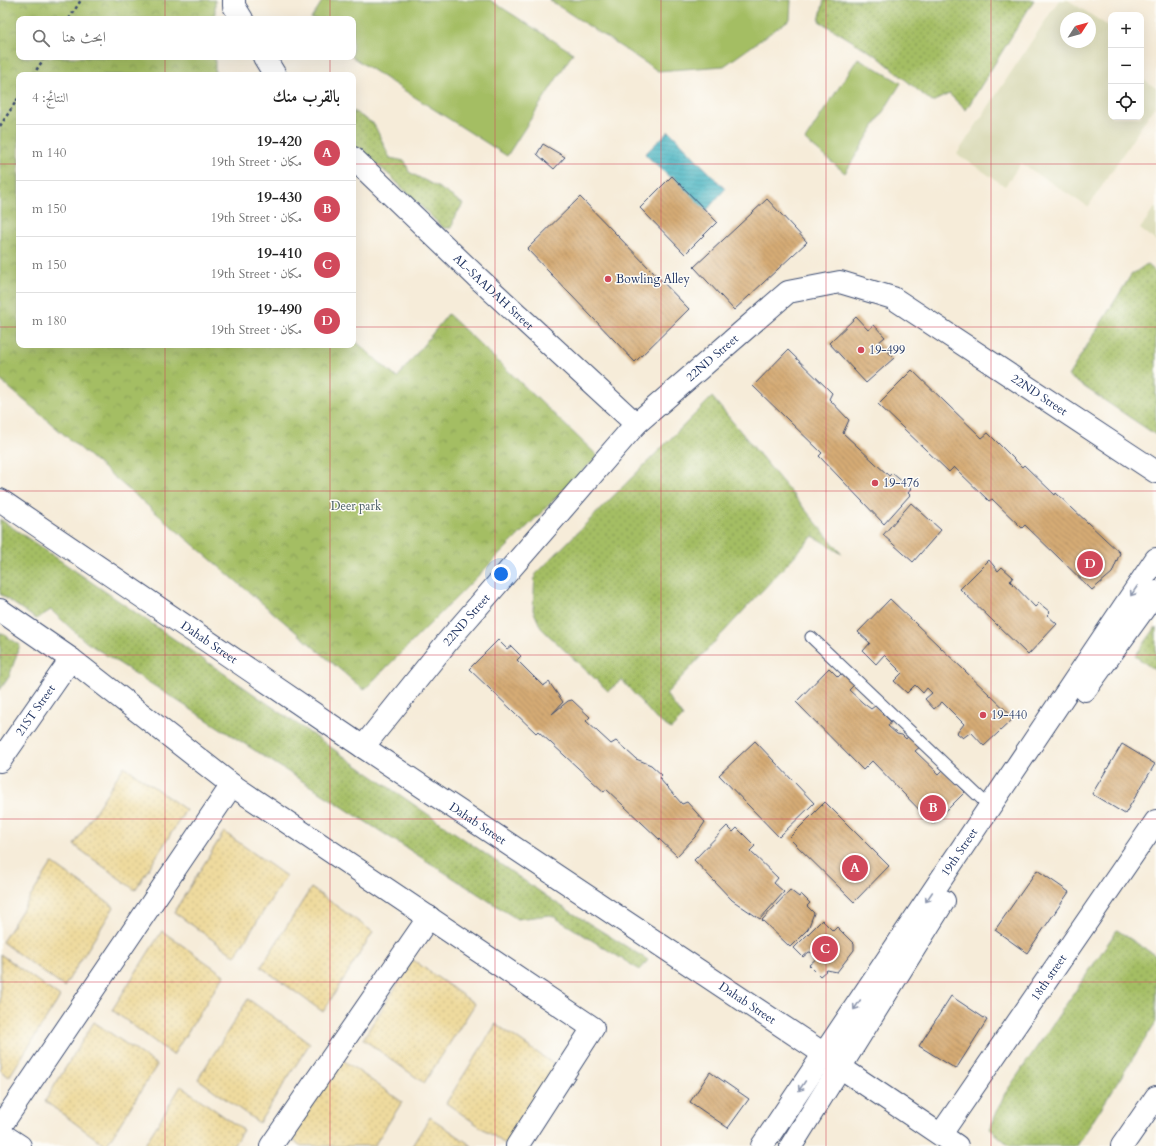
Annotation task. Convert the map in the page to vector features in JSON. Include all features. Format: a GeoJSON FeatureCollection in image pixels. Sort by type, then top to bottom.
{"type":"FeatureCollection","features":[{"type":"Feature","properties":{"kind":"street"},"geometry":{"type":"LineString","coordinates":[[266,60],[273,72]]}},
{"type":"Feature","properties":{"kind":"street","name":"AL-SAADAH Street"},"geometry":{"type":"LineString","coordinates":[[356,161],[478,278],[636,424]]}},
{"type":"Feature","properties":{"kind":"street","name":"22ND Street"},"geometry":{"type":"LineString","coordinates":[[363,747],[448,641],[636,424],[788,292],[840,282],[893,298],[1156,472]]}},
{"type":"Feature","properties":{"kind":"street","name":"Dahab Street"},"geometry":{"type":"LineString","coordinates":[[0,500],[363,747],[832,1060],[949,1140]]}},
{"type":"Feature","properties":{"kind":"street","name":"19th Street"},"geometry":{"type":"LineString","coordinates":[[791,1146],[832,1060],[990,807],[1156,559]]}},
{"type":"Feature","properties":{"kind":"street","name":"19th Street"},"geometry":{"type":"LineString","coordinates":[[762,1146],[832,1060],[1014,789],[1156,592]]}},
{"type":"Feature","properties":{"kind":"street"},"geometry":{"type":"LineString","coordinates":[[0,610],[71,658],[232,785],[593,1028],[517,1146]]}},
{"type":"Feature","properties":{"kind":"street","name":"21ST Street"},"geometry":{"type":"LineString","coordinates":[[0,762],[71,658]]}},
{"type":"Feature","properties":{"kind":"street"},"geometry":{"type":"LineString","coordinates":[[0,1127],[232,785]]}},
{"type":"Feature","properties":{"kind":"street","name":"18th street"},"geometry":{"type":"LineString","coordinates":[[949,1140],[1156,821]]}},
{"type":"Feature","properties":{"kind":"street"},"geometry":{"type":"LineString","coordinates":[[271,1146],[428,917]]}},
{"type":"Feature","properties":{"kind":"street"},"geometry":{"type":"LineString","coordinates":[[1122,1146],[1156,1097]]}},
{"type":"Feature","properties":{"kind":"street"},"geometry":{"type":"LineString","coordinates":[[0,1133],[20,1146]]}},
{"type":"Feature","properties":{"kind":"lane"},"geometry":{"type":"LineString","coordinates":[[811,636],[990,807]]}},
{"type":"Feature","properties":{"kind":"path"},"geometry":{"type":"LineString","coordinates":[[71,16],[81,0]]}},
{"type":"Feature","properties":{"kind":"path"},"geometry":{"type":"LineString","coordinates":[[35,72],[42,60]]}},
{"type":"Feature","properties":{"kind":"path"},"geometry":{"type":"LineString","coordinates":[[0,126],[16,102]]}},
{"type":"Feature","properties":{"kind":"shaded area"},"geometry":{"type":"Polygon","coordinates":[[[1059,0],[1068,0],[1086,12],[1060,12],[1060,48],[1096,48],[1096,18],[1108,26],[1108,120],[1144,120],[1144,80],[1156,88],[1156,104],[1088,207],[1021,163],[1005,186],[957,154],[1059,0]]]}},
{"type":"Feature","properties":{"kind":"shaded area"},"geometry":{"type":"Polygon","coordinates":[[[1156,206],[1156,241],[1140,229],[1156,206]]]}},
{"type":"Feature","properties":{"kind":"green space","name":"Deer park"},"geometry":{"type":"Polygon","coordinates":[[[0,0],[215,0],[215,16],[16,16],[16,60],[215,60],[215,72],[16,72],[16,348],[356,348],[356,342],[397,378],[448,314],[598,456],[364,690],[0,380],[0,0]]]}},
{"type":"Feature","properties":{"kind":"green space"},"geometry":{"type":"Polygon","coordinates":[[[323,0],[490,0],[573,53],[507,156],[356,60],[356,16],[313,16],[323,0]]]}},
{"type":"Feature","properties":{"kind":"green space"},"geometry":{"type":"Polygon","coordinates":[[[549,0],[791,0],[790,19],[724,66],[658,71],[549,0]]]}},
{"type":"Feature","properties":{"kind":"green space"},"geometry":{"type":"Polygon","coordinates":[[[824,0],[1034,0],[966,110],[949,94],[932,102],[877,56],[819,21],[824,0]]]}},
{"type":"Feature","properties":{"kind":"green space"},"geometry":{"type":"Polygon","coordinates":[[[858,58],[901,83],[845,173],[805,140],[858,58]]]}},
{"type":"Feature","properties":{"kind":"green space"},"geometry":{"type":"Polygon","coordinates":[[[356,113],[374,124],[390,158],[405,161],[409,172],[441,189],[463,204],[454,218],[452,228],[443,228],[389,175],[356,147],[356,113]]]}},
{"type":"Feature","properties":{"kind":"green space"},"geometry":{"type":"Polygon","coordinates":[[[1147,264],[1156,272],[1156,435],[1068,376],[1131,275],[1147,264]]]}},
{"type":"Feature","properties":{"kind":"green space"},"geometry":{"type":"Polygon","coordinates":[[[712,397],[842,554],[813,536],[666,694],[683,717],[671,729],[656,719],[622,680],[608,691],[541,628],[533,610],[535,575],[712,397]]]}},
{"type":"Feature","properties":{"kind":"green space"},"geometry":{"type":"Polygon","coordinates":[[[0,519],[558,904],[648,960],[640,970],[551,915],[517,919],[86,642],[51,610],[36,619],[0,594],[0,519]]]}},
{"type":"Feature","properties":{"kind":"green space"},"geometry":{"type":"Polygon","coordinates":[[[1156,627],[1156,671],[1135,656],[1156,627]]]}},
{"type":"Feature","properties":{"kind":"green space"},"geometry":{"type":"Polygon","coordinates":[[[0,632],[20,645],[9,677],[0,690],[0,632]]]}},
{"type":"Feature","properties":{"kind":"green space"},"geometry":{"type":"Polygon","coordinates":[[[1117,930],[1156,956],[1156,1022],[1077,1146],[1010,1146],[990,1129],[1004,1095],[1117,930]]]}},
{"type":"Feature","properties":{"kind":"sand"},"geometry":{"type":"Polygon","coordinates":[[[124,766],[186,810],[135,890],[74,845],[124,766]]]}},
{"type":"Feature","properties":{"kind":"sand"},"geometry":{"type":"Polygon","coordinates":[[[224,832],[286,876],[235,956],[174,912],[224,832]]]}},
{"type":"Feature","properties":{"kind":"sand"},"geometry":{"type":"Polygon","coordinates":[[[52,863],[114,907],[64,987],[2,942],[52,863]]]}},
{"type":"Feature","properties":{"kind":"sand"},"geometry":{"type":"Polygon","coordinates":[[[311,888],[373,932],[323,1012],[261,967],[311,888]]]}},
{"type":"Feature","properties":{"kind":"sand"},"geometry":{"type":"Polygon","coordinates":[[[162,931],[224,975],[173,1055],[112,1010],[162,931]]]}},
{"type":"Feature","properties":{"kind":"sand"},"geometry":{"type":"Polygon","coordinates":[[[0,954],[60,997],[9,1077],[0,1070],[0,954]]]}},
{"type":"Feature","properties":{"kind":"sand"},"geometry":{"type":"Polygon","coordinates":[[[413,960],[475,1004],[424,1083],[363,1039],[413,960]]]}},
{"type":"Feature","properties":{"kind":"sand"},"geometry":{"type":"Polygon","coordinates":[[[248,999],[310,1043],[259,1123],[198,1079],[248,999]]]}},
{"type":"Feature","properties":{"kind":"sand"},"geometry":{"type":"Polygon","coordinates":[[[94,1022],[157,1065],[106,1146],[45,1101],[94,1022]]]}},
{"type":"Feature","properties":{"kind":"sand"},"geometry":{"type":"Polygon","coordinates":[[[496,1024],[558,1067],[508,1146],[446,1103],[496,1024]]]}},
{"type":"Feature","properties":{"kind":"sand"},"geometry":{"type":"Polygon","coordinates":[[[340,1058],[402,1102],[374,1146],[301,1146],[290,1138],[340,1058]]]}},
{"type":"Feature","properties":{"kind":"sand"},"geometry":{"type":"Polygon","coordinates":[[[181,1086],[243,1130],[233,1146],[144,1146],[181,1086]]]}},
{"type":"Feature","properties":{"kind":"sand"},"geometry":{"type":"Polygon","coordinates":[[[430,1117],[472,1146],[412,1146],[430,1117]]]}},
{"type":"Feature","properties":{"kind":"water"},"geometry":{"type":"Polygon","coordinates":[[[669,131],[725,189],[706,211],[645,154],[669,131]]]}},
{"type":"Feature","properties":{"kind":"building"},"geometry":{"type":"Polygon","coordinates":[[[543,144],[565,157],[554,169],[537,154],[543,144]]]}},
{"type":"Feature","properties":{"kind":"building"},"geometry":{"type":"Polygon","coordinates":[[[672,176],[717,222],[685,254],[640,208],[672,176]]]}},
{"type":"Feature","properties":{"kind":"building","name":"Bowling Alley"},"geometry":{"type":"Polygon","coordinates":[[[580,197],[689,309],[635,362],[527,249],[580,197]]]}},
{"type":"Feature","properties":{"kind":"building"},"geometry":{"type":"Polygon","coordinates":[[[767,199],[807,242],[734,310],[694,267],[767,199]]]}},
{"type":"Feature","properties":{"kind":"building","name":"19-499"},"geometry":{"type":"Polygon","coordinates":[[[856,317],[868,330],[874,325],[885,337],[879,342],[894,358],[866,383],[829,343],[856,317]]]}},
{"type":"Feature","properties":{"kind":"building"},"geometry":{"type":"Polygon","coordinates":[[[788,350],[832,393],[829,399],[849,420],[843,433],[889,476],[892,473],[911,489],[908,493],[910,495],[884,524],[819,456],[822,453],[753,386],[788,350]]]}},
{"type":"Feature","properties":{"kind":"building"},"geometry":{"type":"Polygon","coordinates":[[[912,370],[982,438],[988,433],[1022,467],[1024,465],[1055,495],[1056,493],[1120,553],[1112,573],[1092,590],[1025,525],[1022,528],[992,499],[989,501],[954,467],[949,472],[878,404],[912,370]]]}},
{"type":"Feature","properties":{"kind":"building"},"geometry":{"type":"Polygon","coordinates":[[[911,503],[941,530],[913,562],[883,535],[911,503]]]}},
{"type":"Feature","properties":{"kind":"building"},"geometry":{"type":"Polygon","coordinates":[[[989,560],[998,571],[1002,567],[1013,577],[1010,581],[1035,607],[1039,603],[1050,612],[1047,615],[1057,624],[1028,655],[960,589],[989,560]]]}},
{"type":"Feature","properties":{"kind":"building"},"geometry":{"type":"Polygon","coordinates":[[[890,599],[1014,718],[984,746],[971,732],[963,738],[957,733],[964,724],[942,702],[934,709],[925,699],[932,693],[927,688],[923,693],[915,685],[907,693],[894,681],[902,673],[884,655],[876,664],[863,651],[870,643],[858,632],[890,599]]]}},
{"type":"Feature","properties":{"kind":"building"},"geometry":{"type":"Polygon","coordinates":[[[498,640],[507,649],[511,646],[521,656],[517,660],[543,686],[549,682],[563,702],[552,714],[568,701],[572,700],[590,717],[586,721],[611,744],[616,741],[636,759],[651,765],[662,775],[659,778],[682,804],[687,802],[705,822],[695,837],[677,856],[606,789],[604,792],[538,731],[536,733],[469,669],[498,640]]]}},
{"type":"Feature","properties":{"kind":"building"},"geometry":{"type":"Polygon","coordinates":[[[829,668],[838,677],[843,672],[855,684],[849,690],[871,709],[875,706],[891,722],[888,726],[897,734],[902,735],[906,739],[909,735],[921,746],[915,751],[939,774],[943,770],[965,792],[933,824],[872,761],[863,770],[796,702],[829,668]]]}},
{"type":"Feature","properties":{"kind":"building"},"geometry":{"type":"Polygon","coordinates":[[[755,741],[814,803],[779,837],[719,775],[755,741]]]}},
{"type":"Feature","properties":{"kind":"building"},"geometry":{"type":"Polygon","coordinates":[[[1122,744],[1155,764],[1125,814],[1092,794],[1122,744]]]}},
{"type":"Feature","properties":{"kind":"building"},"geometry":{"type":"Polygon","coordinates":[[[825,802],[889,866],[854,902],[789,838],[825,802]]]}},
{"type":"Feature","properties":{"kind":"building"},"geometry":{"type":"Polygon","coordinates":[[[727,826],[733,832],[737,828],[755,846],[750,851],[778,878],[774,883],[784,892],[760,919],[732,900],[694,860],[727,826]]]}},
{"type":"Feature","properties":{"kind":"building"},"geometry":{"type":"Polygon","coordinates":[[[1037,870],[1069,892],[1027,953],[995,930],[1037,870]]]}},
{"type":"Feature","properties":{"kind":"building"},"geometry":{"type":"Polygon","coordinates":[[[790,890],[799,897],[801,894],[810,903],[807,906],[814,913],[808,929],[790,947],[762,920],[790,890]]]}},
{"type":"Feature","properties":{"kind":"building"},"geometry":{"type":"Polygon","coordinates":[[[822,920],[833,931],[837,927],[854,944],[854,950],[837,972],[827,970],[820,976],[809,965],[818,957],[814,953],[809,952],[803,957],[794,948],[822,920]]]}},
{"type":"Feature","properties":{"kind":"building"},"geometry":{"type":"Polygon","coordinates":[[[951,996],[987,1020],[956,1069],[919,1046],[951,996]]]}},
{"type":"Feature","properties":{"kind":"building"},"geometry":{"type":"Polygon","coordinates":[[[710,1072],[749,1099],[728,1128],[690,1102],[710,1072]]]}},
{"type":"Feature","properties":{"kind":"place","name":"Bowling Alley"},"geometry":{"type":"Point","coordinates":[608,279]}},
{"type":"Feature","properties":{"kind":"place","name":"19-499"},"geometry":{"type":"Point","coordinates":[861,350]}},
{"type":"Feature","properties":{"kind":"place","name":"19-476"},"geometry":{"type":"Point","coordinates":[875,483]}},
{"type":"Feature","properties":{"kind":"place","name":"19-490"},"geometry":{"type":"Point","coordinates":[1090,564]}},
{"type":"Feature","properties":{"kind":"place","name":"19-440"},"geometry":{"type":"Point","coordinates":[983,715]}},
{"type":"Feature","properties":{"kind":"place","name":"19-430"},"geometry":{"type":"Point","coordinates":[933,808]}},
{"type":"Feature","properties":{"kind":"place","name":"19-420"},"geometry":{"type":"Point","coordinates":[855,868]}},
{"type":"Feature","properties":{"kind":"place","name":"19-410"},"geometry":{"type":"Point","coordinates":[825,949]}}]}
